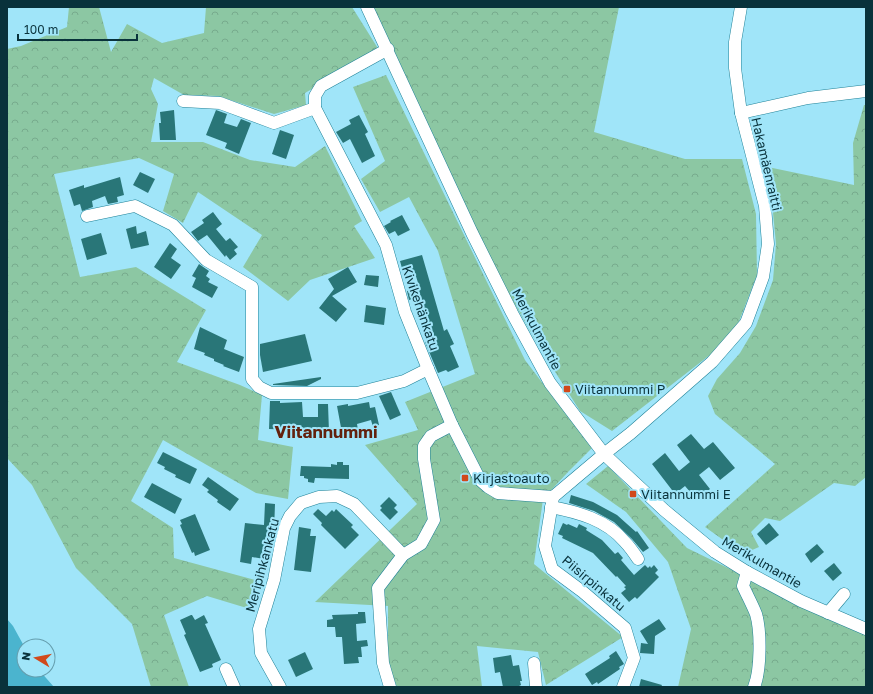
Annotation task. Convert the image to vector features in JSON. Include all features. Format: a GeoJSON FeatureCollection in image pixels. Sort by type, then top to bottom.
{"type":"FeatureCollection","features":[{"type":"Feature","properties":{"kind":"street","name":"Merikulmantie"},"geometry":{"type":"LineString","coordinates":[[368,7],[472,233],[512,313],[550,383],[604,454],[664,510],[715,552],[747,572],[802,601],[866,629]]}},
{"type":"Feature","properties":{"kind":"street","name":"Hakamäenraitti"},"geometry":{"type":"LineString","coordinates":[[604,454],[631,433],[712,362],[746,323],[763,277],[768,244],[765,206],[741,113],[735,61],[735,42],[741,7]]}},
{"type":"Feature","properties":{"kind":"street"},"geometry":{"type":"LineString","coordinates":[[183,101],[220,102],[274,123],[315,108],[315,96],[321,86],[388,49]]}},
{"type":"Feature","properties":{"kind":"street"},"geometry":{"type":"LineString","coordinates":[[741,113],[808,98],[866,91]]}},
{"type":"Feature","properties":{"kind":"street","name":"Kivikehänkatu"},"geometry":{"type":"LineString","coordinates":[[315,108],[386,245],[405,312],[452,425],[480,480],[488,487],[498,492],[552,502],[566,509],[589,517],[608,527],[624,541],[638,559]]}},
{"type":"Feature","properties":{"kind":"street"},"geometry":{"type":"LineString","coordinates":[[87,216],[135,206],[173,224],[206,260],[252,287],[252,379],[259,387],[271,393],[357,392],[404,381],[428,369]]}},
{"type":"Feature","properties":{"kind":"street"},"geometry":{"type":"LineString","coordinates":[[390,687],[383,663],[378,588],[403,555],[421,544],[434,520],[424,459],[424,446],[431,436],[452,425]]}},
{"type":"Feature","properties":{"kind":"street"},"geometry":{"type":"LineString","coordinates":[[552,502],[604,454]]}},
{"type":"Feature","properties":{"kind":"street","name":"Meripihkankatu"},"geometry":{"type":"LineString","coordinates":[[280,687],[261,654],[259,629],[274,580],[284,528],[290,516],[301,503],[319,497],[336,496],[354,504],[403,555]]}},
{"type":"Feature","properties":{"kind":"street","name":"Piisirpinkatu"},"geometry":{"type":"LineString","coordinates":[[552,502],[545,546],[552,569],[583,592],[625,628],[634,658],[623,687]]}},
{"type":"Feature","properties":{"kind":"street"},"geometry":{"type":"LineString","coordinates":[[747,572],[743,586],[756,615],[760,647],[757,679],[754,687]]}},
{"type":"Feature","properties":{"kind":"street"},"geometry":{"type":"LineString","coordinates":[[828,613],[844,594]]}},
{"type":"Feature","properties":{"kind":"street"},"geometry":{"type":"LineString","coordinates":[[534,663],[536,687]]}},
{"type":"Feature","properties":{"kind":"street"},"geometry":{"type":"LineString","coordinates":[[226,669],[234,687]]}},
{"type":"Feature","properties":{"kind":"green space"},"geometry":{"type":"Polygon","coordinates":[[[69,7],[99,7],[111,52],[127,24],[162,43],[204,33],[206,7],[352,7],[379,50],[305,93],[306,105],[274,114],[218,96],[184,95],[154,78],[151,89],[158,104],[151,142],[203,142],[250,160],[295,167],[325,146],[362,221],[354,226],[375,258],[310,280],[288,301],[243,267],[262,235],[198,192],[183,223],[163,211],[174,174],[139,158],[54,174],[80,277],[136,267],[206,310],[177,362],[240,385],[262,395],[258,440],[293,447],[288,499],[256,493],[163,440],[131,501],[173,528],[174,558],[259,581],[250,609],[207,596],[164,615],[189,687],[151,687],[132,624],[76,568],[32,485],[7,458],[7,49],[21,46],[67,27],[69,7]]]}},
{"type":"Feature","properties":{"kind":"green space"},"geometry":{"type":"Polygon","coordinates":[[[371,7],[619,7],[594,132],[685,159],[742,159],[756,214],[757,275],[733,337],[612,431],[580,411],[538,345],[487,255],[371,7]]]}},
{"type":"Feature","properties":{"kind":"green space"},"geometry":{"type":"Polygon","coordinates":[[[386,75],[525,360],[592,448],[543,499],[534,564],[623,637],[546,685],[538,652],[477,646],[482,687],[397,687],[388,665],[388,606],[315,602],[417,504],[365,445],[418,430],[405,402],[475,374],[438,251],[409,197],[380,212],[361,179],[385,161],[353,87],[386,75]]]}},
{"type":"Feature","properties":{"kind":"green space"},"geometry":{"type":"Polygon","coordinates":[[[864,105],[866,105],[866,477],[855,486],[834,483],[780,521],[765,518],[751,532],[759,547],[743,554],[705,527],[775,464],[715,414],[708,396],[717,379],[740,353],[756,326],[773,280],[776,244],[772,202],[763,166],[854,185],[853,143],[864,105]]]}},
{"type":"Feature","properties":{"kind":"green space"},"geometry":{"type":"Polygon","coordinates":[[[608,466],[687,548],[866,635],[866,687],[678,687],[691,629],[668,562],[626,512],[586,484],[608,466]]]}},
{"type":"Feature","properties":{"kind":"water"},"geometry":{"type":"Polygon","coordinates":[[[7,619],[20,638],[16,638],[16,678],[46,678],[54,687],[7,687],[7,619]]]}},
{"type":"Feature","properties":{"kind":"building"},"geometry":{"type":"Polygon","coordinates":[[[174,110],[176,140],[160,140],[160,112],[174,110]]]}},
{"type":"Feature","properties":{"kind":"building"},"geometry":{"type":"Polygon","coordinates":[[[216,110],[227,114],[224,123],[237,127],[241,119],[251,123],[239,154],[225,148],[227,143],[206,135],[216,110]]]}},
{"type":"Feature","properties":{"kind":"building"},"geometry":{"type":"Polygon","coordinates":[[[359,115],[368,132],[365,134],[375,156],[362,163],[350,139],[343,143],[336,132],[351,124],[349,120],[359,115]]]}},
{"type":"Feature","properties":{"kind":"building"},"geometry":{"type":"Polygon","coordinates":[[[280,130],[294,135],[286,159],[272,154],[280,130]]]}},
{"type":"Feature","properties":{"kind":"building"},"geometry":{"type":"Polygon","coordinates":[[[140,172],[155,179],[148,193],[133,185],[140,172]]]}},
{"type":"Feature","properties":{"kind":"building"},"geometry":{"type":"Polygon","coordinates":[[[120,177],[124,195],[117,197],[118,202],[108,204],[105,196],[92,201],[93,207],[82,211],[80,204],[74,206],[69,190],[84,185],[84,188],[120,177]]]}},
{"type":"Feature","properties":{"kind":"building"},"geometry":{"type":"Polygon","coordinates":[[[213,212],[222,224],[216,229],[226,241],[230,238],[238,247],[234,250],[237,254],[230,260],[226,255],[225,257],[207,235],[198,241],[191,232],[204,223],[202,220],[213,212]]]}},
{"type":"Feature","properties":{"kind":"building"},"geometry":{"type":"Polygon","coordinates":[[[402,215],[410,230],[398,236],[395,231],[389,234],[384,226],[402,215]]]}},
{"type":"Feature","properties":{"kind":"building"},"geometry":{"type":"Polygon","coordinates":[[[136,226],[137,234],[146,231],[149,245],[131,249],[126,229],[136,226]]]}},
{"type":"Feature","properties":{"kind":"building"},"geometry":{"type":"Polygon","coordinates":[[[101,233],[107,254],[87,260],[81,239],[101,233]]]}},
{"type":"Feature","properties":{"kind":"building"},"geometry":{"type":"Polygon","coordinates":[[[170,243],[177,249],[171,258],[181,265],[171,279],[154,267],[170,243]]]}},
{"type":"Feature","properties":{"kind":"building"},"geometry":{"type":"Polygon","coordinates":[[[422,255],[444,331],[447,329],[454,344],[450,346],[459,367],[448,372],[446,370],[438,373],[425,342],[435,338],[430,324],[427,324],[423,310],[425,309],[421,297],[409,300],[407,291],[417,289],[416,287],[419,286],[415,273],[412,274],[411,270],[403,272],[400,261],[422,255]]]}},
{"type":"Feature","properties":{"kind":"building"},"geometry":{"type":"Polygon","coordinates":[[[199,264],[209,271],[206,276],[210,279],[208,282],[218,287],[212,298],[192,287],[196,278],[192,276],[199,264]]]}},
{"type":"Feature","properties":{"kind":"building"},"geometry":{"type":"Polygon","coordinates":[[[348,267],[357,282],[332,296],[347,309],[336,322],[319,308],[334,289],[328,279],[348,267]]]}},
{"type":"Feature","properties":{"kind":"building"},"geometry":{"type":"Polygon","coordinates":[[[366,275],[379,276],[378,287],[364,285],[366,275]]]}},
{"type":"Feature","properties":{"kind":"building"},"geometry":{"type":"Polygon","coordinates":[[[366,305],[386,308],[384,325],[364,322],[366,305]]]}},
{"type":"Feature","properties":{"kind":"building"},"geometry":{"type":"Polygon","coordinates":[[[200,327],[227,340],[224,349],[244,357],[239,372],[223,366],[224,365],[214,361],[214,359],[204,355],[205,353],[194,349],[200,327]]]}},
{"type":"Feature","properties":{"kind":"building"},"geometry":{"type":"Polygon","coordinates":[[[305,334],[312,361],[263,372],[260,344],[305,334]]]}},
{"type":"Feature","properties":{"kind":"building"},"geometry":{"type":"Polygon","coordinates":[[[321,377],[321,379],[307,386],[273,385],[273,384],[321,377]]]}},
{"type":"Feature","properties":{"kind":"building"},"geometry":{"type":"Polygon","coordinates":[[[391,392],[401,415],[390,420],[379,396],[391,392]]]}},
{"type":"Feature","properties":{"kind":"building"},"geometry":{"type":"Polygon","coordinates":[[[270,401],[280,401],[280,403],[302,402],[303,417],[318,417],[318,404],[328,404],[329,432],[300,431],[300,434],[291,434],[291,430],[269,429],[270,401]]]}},
{"type":"Feature","properties":{"kind":"building"},"geometry":{"type":"Polygon","coordinates":[[[369,402],[370,408],[375,407],[379,425],[373,427],[371,420],[357,424],[358,430],[342,433],[337,406],[348,404],[348,406],[369,402]]]}},
{"type":"Feature","properties":{"kind":"building"},"geometry":{"type":"Polygon","coordinates":[[[691,434],[704,449],[713,442],[735,468],[720,480],[709,467],[699,475],[710,489],[697,500],[685,486],[675,494],[652,464],[665,453],[679,471],[690,462],[677,445],[691,434]]]}},
{"type":"Feature","properties":{"kind":"building"},"geometry":{"type":"Polygon","coordinates":[[[163,452],[197,469],[190,484],[175,477],[176,475],[164,469],[165,467],[157,463],[163,452]]]}},
{"type":"Feature","properties":{"kind":"building"},"geometry":{"type":"Polygon","coordinates":[[[337,462],[343,462],[343,465],[349,465],[349,479],[315,478],[314,483],[308,482],[308,479],[304,478],[304,476],[300,476],[301,466],[331,467],[331,464],[337,465],[337,462]]]}},
{"type":"Feature","properties":{"kind":"building"},"geometry":{"type":"Polygon","coordinates":[[[208,477],[239,499],[230,511],[217,502],[218,500],[207,492],[209,490],[202,485],[208,477]]]}},
{"type":"Feature","properties":{"kind":"building"},"geometry":{"type":"Polygon","coordinates":[[[152,483],[182,499],[175,514],[144,497],[152,483]]]}},
{"type":"Feature","properties":{"kind":"building"},"geometry":{"type":"Polygon","coordinates":[[[571,495],[593,502],[617,515],[636,532],[637,531],[649,548],[643,552],[614,522],[594,511],[569,503],[571,495]]]}},
{"type":"Feature","properties":{"kind":"building"},"geometry":{"type":"Polygon","coordinates":[[[389,497],[397,505],[394,508],[398,512],[390,520],[380,510],[382,508],[380,506],[389,497]]]}},
{"type":"Feature","properties":{"kind":"building"},"geometry":{"type":"Polygon","coordinates":[[[265,503],[275,504],[274,531],[270,560],[252,557],[251,564],[240,562],[245,523],[264,525],[265,503]]]}},
{"type":"Feature","properties":{"kind":"building"},"geometry":{"type":"Polygon","coordinates":[[[318,509],[326,516],[332,510],[334,512],[336,509],[353,525],[351,527],[359,535],[345,549],[321,525],[322,523],[313,514],[318,509]]]}},
{"type":"Feature","properties":{"kind":"building"},"geometry":{"type":"Polygon","coordinates":[[[195,514],[210,550],[195,556],[194,552],[192,553],[180,525],[182,524],[180,520],[195,514]]]}},
{"type":"Feature","properties":{"kind":"building"},"geometry":{"type":"Polygon","coordinates":[[[563,523],[577,528],[579,524],[587,528],[586,530],[602,540],[615,554],[618,552],[623,558],[621,560],[634,575],[645,565],[648,568],[650,566],[651,568],[654,565],[658,570],[655,573],[659,577],[637,599],[635,597],[629,602],[621,593],[626,589],[624,587],[626,586],[593,553],[562,538],[563,536],[558,534],[563,523]]]}},
{"type":"Feature","properties":{"kind":"building"},"geometry":{"type":"Polygon","coordinates":[[[769,523],[779,535],[766,545],[757,534],[769,523]]]}},
{"type":"Feature","properties":{"kind":"building"},"geometry":{"type":"Polygon","coordinates":[[[299,527],[311,529],[310,536],[316,536],[311,572],[294,570],[299,527]]]}},
{"type":"Feature","properties":{"kind":"building"},"geometry":{"type":"Polygon","coordinates":[[[817,544],[824,552],[811,563],[805,554],[817,544]]]}},
{"type":"Feature","properties":{"kind":"building"},"geometry":{"type":"Polygon","coordinates":[[[834,563],[842,573],[833,581],[824,571],[834,563]]]}},
{"type":"Feature","properties":{"kind":"building"},"geometry":{"type":"Polygon","coordinates":[[[358,612],[365,612],[366,623],[356,624],[357,641],[367,640],[368,646],[361,647],[362,657],[358,657],[359,663],[344,664],[342,637],[336,637],[335,627],[327,627],[327,620],[333,619],[332,615],[358,614],[358,612]]]}},
{"type":"Feature","properties":{"kind":"building"},"geometry":{"type":"Polygon","coordinates":[[[191,615],[195,620],[204,615],[208,623],[205,624],[221,660],[212,664],[213,667],[200,672],[184,635],[186,634],[180,620],[191,615]]]}},
{"type":"Feature","properties":{"kind":"building"},"geometry":{"type":"Polygon","coordinates":[[[659,619],[666,629],[655,636],[654,654],[640,653],[641,643],[648,644],[640,631],[659,619]]]}},
{"type":"Feature","properties":{"kind":"building"},"geometry":{"type":"Polygon","coordinates":[[[616,651],[624,664],[619,667],[620,669],[598,684],[597,682],[592,685],[585,674],[610,658],[609,656],[616,651]]]}},
{"type":"Feature","properties":{"kind":"building"},"geometry":{"type":"Polygon","coordinates":[[[305,652],[313,669],[296,677],[288,660],[305,652]]]}},
{"type":"Feature","properties":{"kind":"building"},"geometry":{"type":"Polygon","coordinates":[[[511,655],[513,666],[519,665],[522,681],[520,681],[521,685],[519,687],[503,687],[500,672],[495,673],[493,658],[511,655]]]}},
{"type":"Feature","properties":{"kind":"building"},"geometry":{"type":"Polygon","coordinates":[[[641,679],[662,685],[661,687],[639,687],[641,679]]]}},
{"type":"Feature","properties":{"kind":"place","name":"Viitannummi P"},"geometry":{"type":"Point","coordinates":[567,389]}},
{"type":"Feature","properties":{"kind":"place","name":"Kirjastoauto"},"geometry":{"type":"Point","coordinates":[465,478]}},
{"type":"Feature","properties":{"kind":"place","name":"Viitannummi E"},"geometry":{"type":"Point","coordinates":[633,494]}},
{"type":"Feature","properties":{"kind":"district","name":"Viitannummi"},"geometry":{"type":"Point","coordinates":[326,431]}}]}
